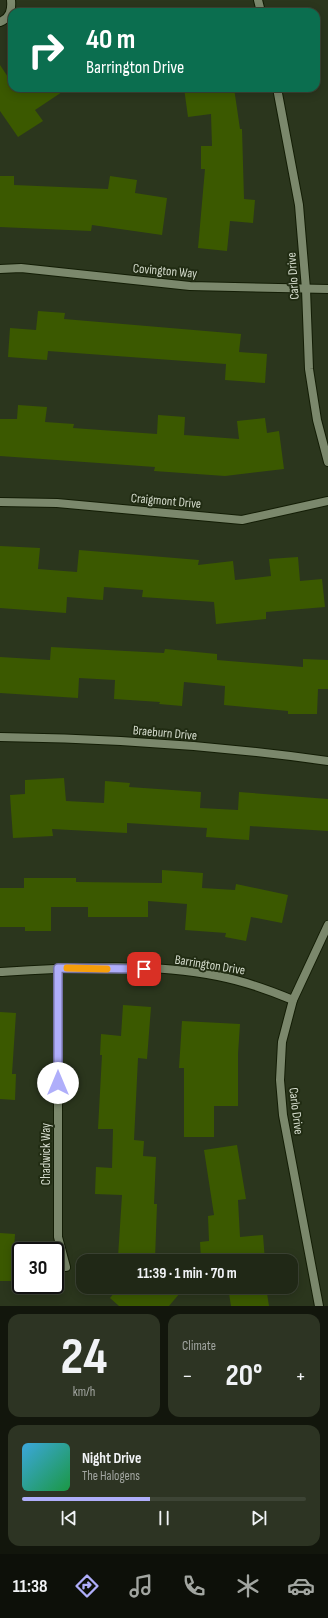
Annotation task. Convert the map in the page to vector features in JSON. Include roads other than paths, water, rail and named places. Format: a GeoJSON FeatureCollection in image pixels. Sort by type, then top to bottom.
{"type":"FeatureCollection","features":[{"type":"Feature","properties":{"kind":"street","name":"Carlo Drive"},"geometry":{"type":"LineString","coordinates":[[278,92],[299,205],[306,289],[309,369],[317,420],[328,462]]}},
{"type":"Feature","properties":{"kind":"street","name":"Covington Way"},"geometry":{"type":"LineString","coordinates":[[0,269],[21,268],[190,286],[328,289]]}},
{"type":"Feature","properties":{"kind":"street","name":"Craigmont Drive"},"geometry":{"type":"LineString","coordinates":[[0,502],[57,503],[242,520],[328,501]]}},
{"type":"Feature","properties":{"kind":"street","name":"Braeburn Drive"},"geometry":{"type":"LineString","coordinates":[[0,737],[78,738],[277,754],[328,761]]}},
{"type":"Feature","properties":{"kind":"street","name":"Carlo Drive"},"geometry":{"type":"LineString","coordinates":[[319,1306],[283,1115],[280,1080],[282,1042],[293,1000],[328,925]]}},
{"type":"Feature","properties":{"kind":"street","name":"Barrington Drive"},"geometry":{"type":"LineString","coordinates":[[0,972],[58,968],[158,969],[218,975],[253,984],[293,1000]]}},
{"type":"Feature","properties":{"kind":"street","name":"Chadwick Way"},"geometry":{"type":"LineString","coordinates":[[58,968],[58,1237],[66,1267]]}}]}
